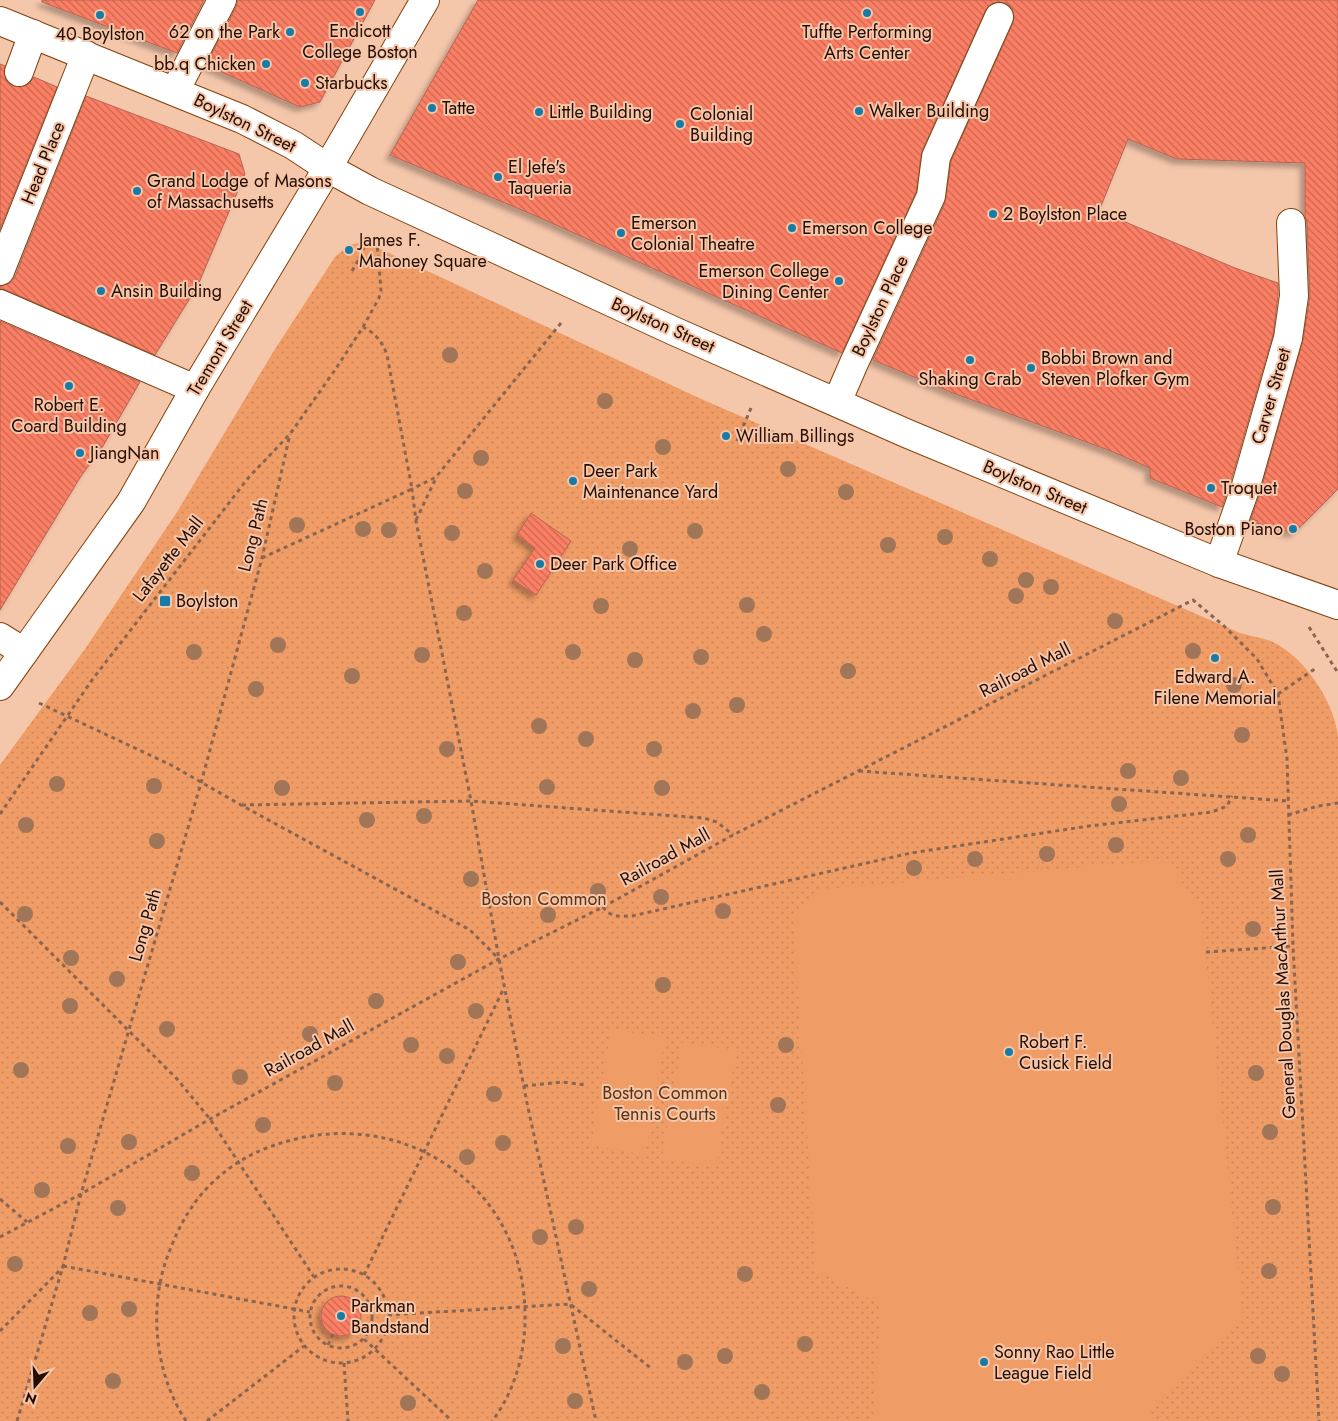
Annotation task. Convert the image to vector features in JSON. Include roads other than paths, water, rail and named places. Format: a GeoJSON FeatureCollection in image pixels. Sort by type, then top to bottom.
{"type":"FeatureCollection","features":[{"type":"Feature","properties":{"kind":"main road"},"geometry":{"type":"LineString","coordinates":[[176,90],[222,0]]}},
{"type":"Feature","properties":{"kind":"main road","name":"Tremont Street"},"geometry":{"type":"LineString","coordinates":[[0,686],[131,502],[425,0]]}},
{"type":"Feature","properties":{"kind":"main road","name":"Boylston Place"},"geometry":{"type":"LineString","coordinates":[[837,402],[931,196],[936,157],[999,17]]}},
{"type":"Feature","properties":{"kind":"main road","name":"Boylston Street"},"geometry":{"type":"LineString","coordinates":[[0,21],[176,90],[266,130],[370,191],[676,332],[908,434],[1219,563],[1338,606]]}},
{"type":"Feature","properties":{"kind":"main road"},"geometry":{"type":"LineString","coordinates":[[19,72],[33,34]]}},
{"type":"Feature","properties":{"kind":"main road","name":"Head Place"},"geometry":{"type":"LineString","coordinates":[[0,271],[86,55]]}},
{"type":"Feature","properties":{"kind":"main road","name":"Carver Street"},"geometry":{"type":"LineString","coordinates":[[1219,563],[1244,489],[1288,338],[1294,296],[1291,223]]}},
{"type":"Feature","properties":{"kind":"main road"},"geometry":{"type":"LineString","coordinates":[[0,304],[195,390]]}},
{"type":"Feature","properties":{"kind":"main road"},"geometry":{"type":"LineString","coordinates":[[0,637],[24,652]]}},
{"type":"Feature","properties":{"kind":"place","name":"Endicott College Boston"},"geometry":{"type":"Point","coordinates":[360,12]}},
{"type":"Feature","properties":{"kind":"place","name":"Tuffte Performing Arts Center"},"geometry":{"type":"Point","coordinates":[867,13]}},
{"type":"Feature","properties":{"kind":"place","name":"40 Boylston"},"geometry":{"type":"Point","coordinates":[100,15]}},
{"type":"Feature","properties":{"kind":"place","name":"62 on the Park"},"geometry":{"type":"Point","coordinates":[290,32]}},
{"type":"Feature","properties":{"kind":"place","name":"bb.q Chicken"},"geometry":{"type":"Point","coordinates":[266,64]}},
{"type":"Feature","properties":{"kind":"place","name":"Starbucks"},"geometry":{"type":"Point","coordinates":[305,83]}},
{"type":"Feature","properties":{"kind":"place","name":"Tatte"},"geometry":{"type":"Point","coordinates":[432,108]}},
{"type":"Feature","properties":{"kind":"place","name":"Walker Building"},"geometry":{"type":"Point","coordinates":[859,111]}},
{"type":"Feature","properties":{"kind":"place","name":"Little Building"},"geometry":{"type":"Point","coordinates":[539,112]}},
{"type":"Feature","properties":{"kind":"place","name":"Colonial Building"},"geometry":{"type":"Point","coordinates":[680,124]}},
{"type":"Feature","properties":{"kind":"place","name":"El Jefe's Taqueria"},"geometry":{"type":"Point","coordinates":[498,177]}},
{"type":"Feature","properties":{"kind":"place","name":"Grand Lodge of Masons of Massachusetts"},"geometry":{"type":"Point","coordinates":[137,191]}},
{"type":"Feature","properties":{"kind":"place","name":"2 Boylston Place"},"geometry":{"type":"Point","coordinates":[993,214]}},
{"type":"Feature","properties":{"kind":"place","name":"Emerson College"},"geometry":{"type":"Point","coordinates":[792,228]}},
{"type":"Feature","properties":{"kind":"place","name":"Emerson Colonial Theatre"},"geometry":{"type":"Point","coordinates":[621,233]}},
{"type":"Feature","properties":{"kind":"place","name":"James F. Mahoney Square"},"geometry":{"type":"Point","coordinates":[349,250]}},
{"type":"Feature","properties":{"kind":"place","name":"Emerson College Dining Center"},"geometry":{"type":"Point","coordinates":[839,281]}},
{"type":"Feature","properties":{"kind":"place","name":"Ansin Building"},"geometry":{"type":"Point","coordinates":[101,291]}},
{"type":"Feature","properties":{"kind":"place","name":"Shaking Crab"},"geometry":{"type":"Point","coordinates":[970,360]}},
{"type":"Feature","properties":{"kind":"place","name":"Bobbi Brown and Steven Plofker Gym"},"geometry":{"type":"Point","coordinates":[1031,368]}},
{"type":"Feature","properties":{"kind":"place","name":"Robert E. Coard Building"},"geometry":{"type":"Point","coordinates":[69,386]}},
{"type":"Feature","properties":{"kind":"place","name":"William Billings"},"geometry":{"type":"Point","coordinates":[726,436]}},
{"type":"Feature","properties":{"kind":"place","name":"JiangNan"},"geometry":{"type":"Point","coordinates":[80,453]}},
{"type":"Feature","properties":{"kind":"place","name":"Deer Park Maintenance Yard"},"geometry":{"type":"Point","coordinates":[573,481]}},
{"type":"Feature","properties":{"kind":"place","name":"Troquet"},"geometry":{"type":"Point","coordinates":[1211,488]}},
{"type":"Feature","properties":{"kind":"place","name":"Boston Piano"},"geometry":{"type":"Point","coordinates":[1293,529]}},
{"type":"Feature","properties":{"kind":"place","name":"Deer Park Office"},"geometry":{"type":"Point","coordinates":[540,564]}},
{"type":"Feature","properties":{"kind":"place","name":"Boylston"},"geometry":{"type":"Point","coordinates":[165,601]}},
{"type":"Feature","properties":{"kind":"place","name":"Edward A. Filene Memorial"},"geometry":{"type":"Point","coordinates":[1215,658]}},
{"type":"Feature","properties":{"kind":"place","name":"Robert F. Cusick Field"},"geometry":{"type":"Point","coordinates":[1009,1052]}},
{"type":"Feature","properties":{"kind":"place","name":"Parkman Bandstand"},"geometry":{"type":"Point","coordinates":[341,1316]}},
{"type":"Feature","properties":{"kind":"place","name":"Sonny Rao Little League Field"},"geometry":{"type":"Point","coordinates":[984,1362]}},
{"type":"Feature","properties":{"kind":"park label","name":"Boston Common"},"geometry":{"type":"Point","coordinates":[544,899]}},
{"type":"Feature","properties":{"kind":"park label","name":"Boston Common Tennis Courts"},"geometry":{"type":"Point","coordinates":[665,1103]}}]}
